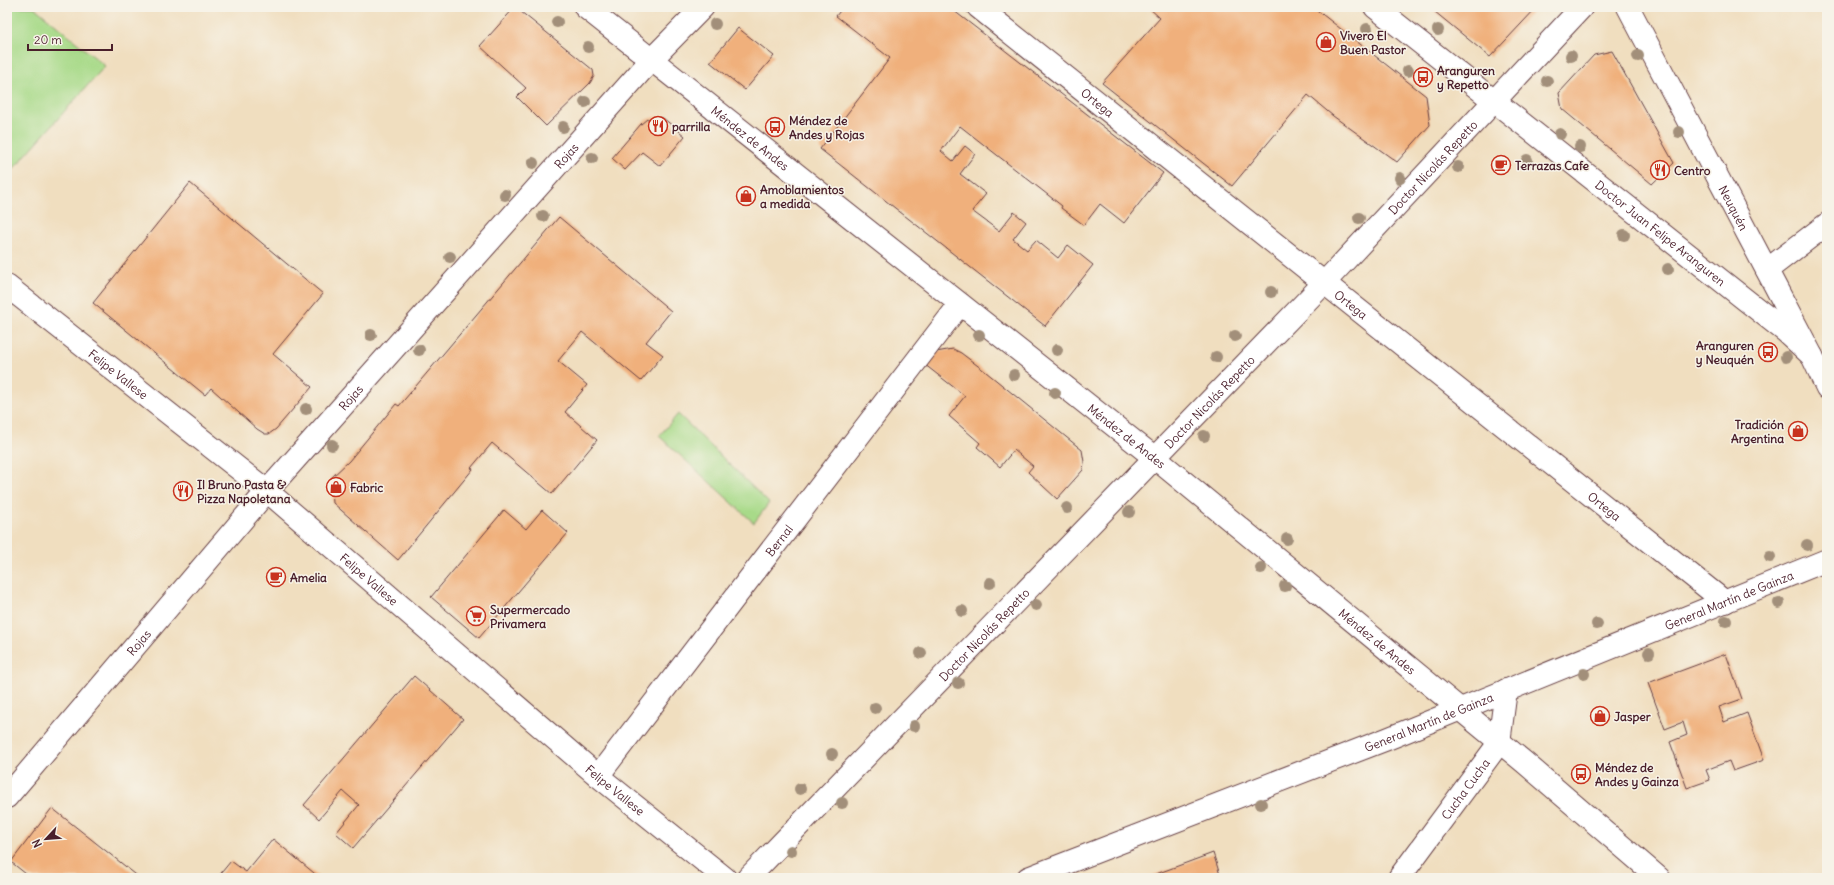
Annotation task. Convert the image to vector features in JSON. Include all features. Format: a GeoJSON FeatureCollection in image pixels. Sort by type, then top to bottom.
{"type":"FeatureCollection","features":[{"type":"Feature","properties":{"kind":"street","name":"Méndez de Andes"},"geometry":{"type":"LineString","coordinates":[[585,7],[1155,458],[1500,743],[1659,878]]}},
{"type":"Feature","properties":{"kind":"street","name":"Rojas"},"geometry":{"type":"LineString","coordinates":[[7,797],[267,491],[651,60],[703,7]]}},
{"type":"Feature","properties":{"kind":"street","name":"Ortega"},"geometry":{"type":"LineString","coordinates":[[978,7],[1725,602]]}},
{"type":"Feature","properties":{"kind":"street","name":"Doctor Juan Felipe Aranguren"},"geometry":{"type":"LineString","coordinates":[[1375,7],[1785,331],[1812,356]]}},
{"type":"Feature","properties":{"kind":"street","name":"Doctor Nicolás Repetto"},"geometry":{"type":"LineString","coordinates":[[748,878],[1324,283],[1582,7]]}},
{"type":"Feature","properties":{"kind":"street","name":"Neuquén"},"geometry":{"type":"LineString","coordinates":[[1628,7],[1812,356],[1827,388]]}},
{"type":"Feature","properties":{"kind":"street"},"geometry":{"type":"LineString","coordinates":[[1767,270],[1827,224]]}},
{"type":"Feature","properties":{"kind":"street","name":"Felipe Vallese"},"geometry":{"type":"LineString","coordinates":[[7,286],[267,491],[598,776],[725,878]]}},
{"type":"Feature","properties":{"kind":"street","name":"Bernal"},"geometry":{"type":"LineString","coordinates":[[598,776],[960,304]]}},
{"type":"Feature","properties":{"kind":"street","name":"General Martín de Gainza"},"geometry":{"type":"LineString","coordinates":[[1028,878],[1506,690],[1827,560]]}},
{"type":"Feature","properties":{"kind":"street"},"geometry":{"type":"LineString","coordinates":[[1500,743],[1506,690]]}},
{"type":"Feature","properties":{"kind":"street","name":"Cucha Cucha"},"geometry":{"type":"LineString","coordinates":[[1399,878],[1500,743]]}},
{"type":"Feature","properties":{"kind":"green space"},"geometry":{"type":"Polygon","coordinates":[[[7,7],[34,7],[105,66],[7,176],[7,7]]]}},
{"type":"Feature","properties":{"kind":"green space"},"geometry":{"type":"Polygon","coordinates":[[[678,414],[769,503],[754,523],[659,436],[678,414]]]}},
{"type":"Feature","properties":{"kind":"building"},"geometry":{"type":"Polygon","coordinates":[[[515,7],[593,70],[594,76],[590,83],[546,126],[517,97],[526,88],[480,46],[515,7]]]}},
{"type":"Feature","properties":{"kind":"building"},"geometry":{"type":"Polygon","coordinates":[[[843,7],[949,7],[1163,173],[1124,223],[1100,204],[1084,225],[960,126],[941,151],[953,161],[965,146],[975,154],[960,174],[986,194],[972,211],[999,231],[1014,212],[1026,222],[1013,239],[1027,250],[1036,240],[1058,258],[1068,245],[1093,265],[1045,326],[820,149],[890,58],[836,16],[843,7]]]}},
{"type":"Feature","properties":{"kind":"building"},"geometry":{"type":"Polygon","coordinates":[[[1148,7],[1313,7],[1426,96],[1430,125],[1397,162],[1333,116],[1308,95],[1232,186],[1102,83],[1160,18],[1148,7]]]}},
{"type":"Feature","properties":{"kind":"building"},"geometry":{"type":"Polygon","coordinates":[[[1429,7],[1537,7],[1490,57],[1429,7]]]}},
{"type":"Feature","properties":{"kind":"building"},"geometry":{"type":"Polygon","coordinates":[[[738,28],[774,56],[745,90],[710,62],[738,28]]]}},
{"type":"Feature","properties":{"kind":"building"},"geometry":{"type":"Polygon","coordinates":[[[1612,51],[1674,163],[1652,184],[1562,109],[1559,93],[1594,55],[1612,51]]]}},
{"type":"Feature","properties":{"kind":"building"},"geometry":{"type":"Polygon","coordinates":[[[656,117],[663,118],[685,136],[660,166],[642,152],[625,170],[612,158],[641,124],[647,119],[656,117]]]}},
{"type":"Feature","properties":{"kind":"building"},"geometry":{"type":"Polygon","coordinates":[[[190,183],[323,294],[273,354],[312,387],[276,429],[269,434],[265,434],[257,429],[211,388],[205,395],[93,303],[190,183]]]}},
{"type":"Feature","properties":{"kind":"building"},"geometry":{"type":"Polygon","coordinates":[[[559,217],[671,311],[646,342],[663,355],[641,381],[582,332],[558,361],[587,385],[565,412],[597,440],[552,494],[492,443],[471,468],[473,469],[398,560],[333,503],[331,478],[349,461],[396,404],[399,406],[559,217]]]}},
{"type":"Feature","properties":{"kind":"building"},"geometry":{"type":"Polygon","coordinates":[[[953,349],[961,353],[986,372],[1082,450],[1084,462],[1083,470],[1057,499],[1028,472],[1033,466],[1014,450],[1000,467],[977,447],[980,443],[949,416],[965,396],[924,364],[936,352],[953,349]]]}},
{"type":"Feature","properties":{"kind":"building"},"geometry":{"type":"Polygon","coordinates":[[[504,510],[526,529],[542,510],[568,533],[479,638],[431,597],[504,510]]]}},
{"type":"Feature","properties":{"kind":"building"},"geometry":{"type":"Polygon","coordinates":[[[1726,654],[1742,699],[1719,707],[1724,722],[1747,713],[1764,760],[1733,771],[1729,761],[1706,770],[1710,780],[1687,788],[1670,742],[1687,735],[1683,722],[1665,729],[1648,683],[1726,654]]]}},
{"type":"Feature","properties":{"kind":"building"},"geometry":{"type":"Polygon","coordinates":[[[414,676],[463,719],[353,848],[336,833],[359,805],[343,791],[319,819],[304,805],[414,676]]]}},
{"type":"Feature","properties":{"kind":"building"},"geometry":{"type":"Polygon","coordinates":[[[52,808],[140,878],[31,878],[11,862],[52,808]]]}},
{"type":"Feature","properties":{"kind":"building"},"geometry":{"type":"Polygon","coordinates":[[[273,839],[320,878],[217,878],[231,861],[246,872],[273,839]]]}},
{"type":"Feature","properties":{"kind":"building"},"geometry":{"type":"Polygon","coordinates":[[[1213,853],[1221,878],[1148,877],[1213,853]]]}},
{"type":"Feature","properties":{"kind":"place","name":"Vivero El Buen Pastor"},"geometry":{"type":"Point","coordinates":[1326,42]}},
{"type":"Feature","properties":{"kind":"place","name":"Aranguren y Repetto"},"geometry":{"type":"Point","coordinates":[1423,77]}},
{"type":"Feature","properties":{"kind":"place","name":"parrilla"},"geometry":{"type":"Point","coordinates":[658,126]}},
{"type":"Feature","properties":{"kind":"place","name":"Méndez de Andes y Rojas"},"geometry":{"type":"Point","coordinates":[775,127]}},
{"type":"Feature","properties":{"kind":"place","name":"Terrazas Cafe"},"geometry":{"type":"Point","coordinates":[1501,165]}},
{"type":"Feature","properties":{"kind":"place","name":"Centro"},"geometry":{"type":"Point","coordinates":[1660,170]}},
{"type":"Feature","properties":{"kind":"place","name":"Amoblamientos a medida"},"geometry":{"type":"Point","coordinates":[746,196]}},
{"type":"Feature","properties":{"kind":"place","name":"Aranguren y Neuquén"},"geometry":{"type":"Point","coordinates":[1768,352]}},
{"type":"Feature","properties":{"kind":"place","name":"Tradición Argentina"},"geometry":{"type":"Point","coordinates":[1798,431]}},
{"type":"Feature","properties":{"kind":"place","name":"Fabric"},"geometry":{"type":"Point","coordinates":[336,487]}},
{"type":"Feature","properties":{"kind":"place","name":"Il Bruno Pasta & Pizza Napoletana"},"geometry":{"type":"Point","coordinates":[183,491]}},
{"type":"Feature","properties":{"kind":"place","name":"Amelia"},"geometry":{"type":"Point","coordinates":[276,577]}},
{"type":"Feature","properties":{"kind":"place","name":"Supermercado Privamera"},"geometry":{"type":"Point","coordinates":[476,616]}},
{"type":"Feature","properties":{"kind":"place","name":"Jasper"},"geometry":{"type":"Point","coordinates":[1600,716]}},
{"type":"Feature","properties":{"kind":"place","name":"Méndez de Andes y Gainza"},"geometry":{"type":"Point","coordinates":[1581,774]}}]}
